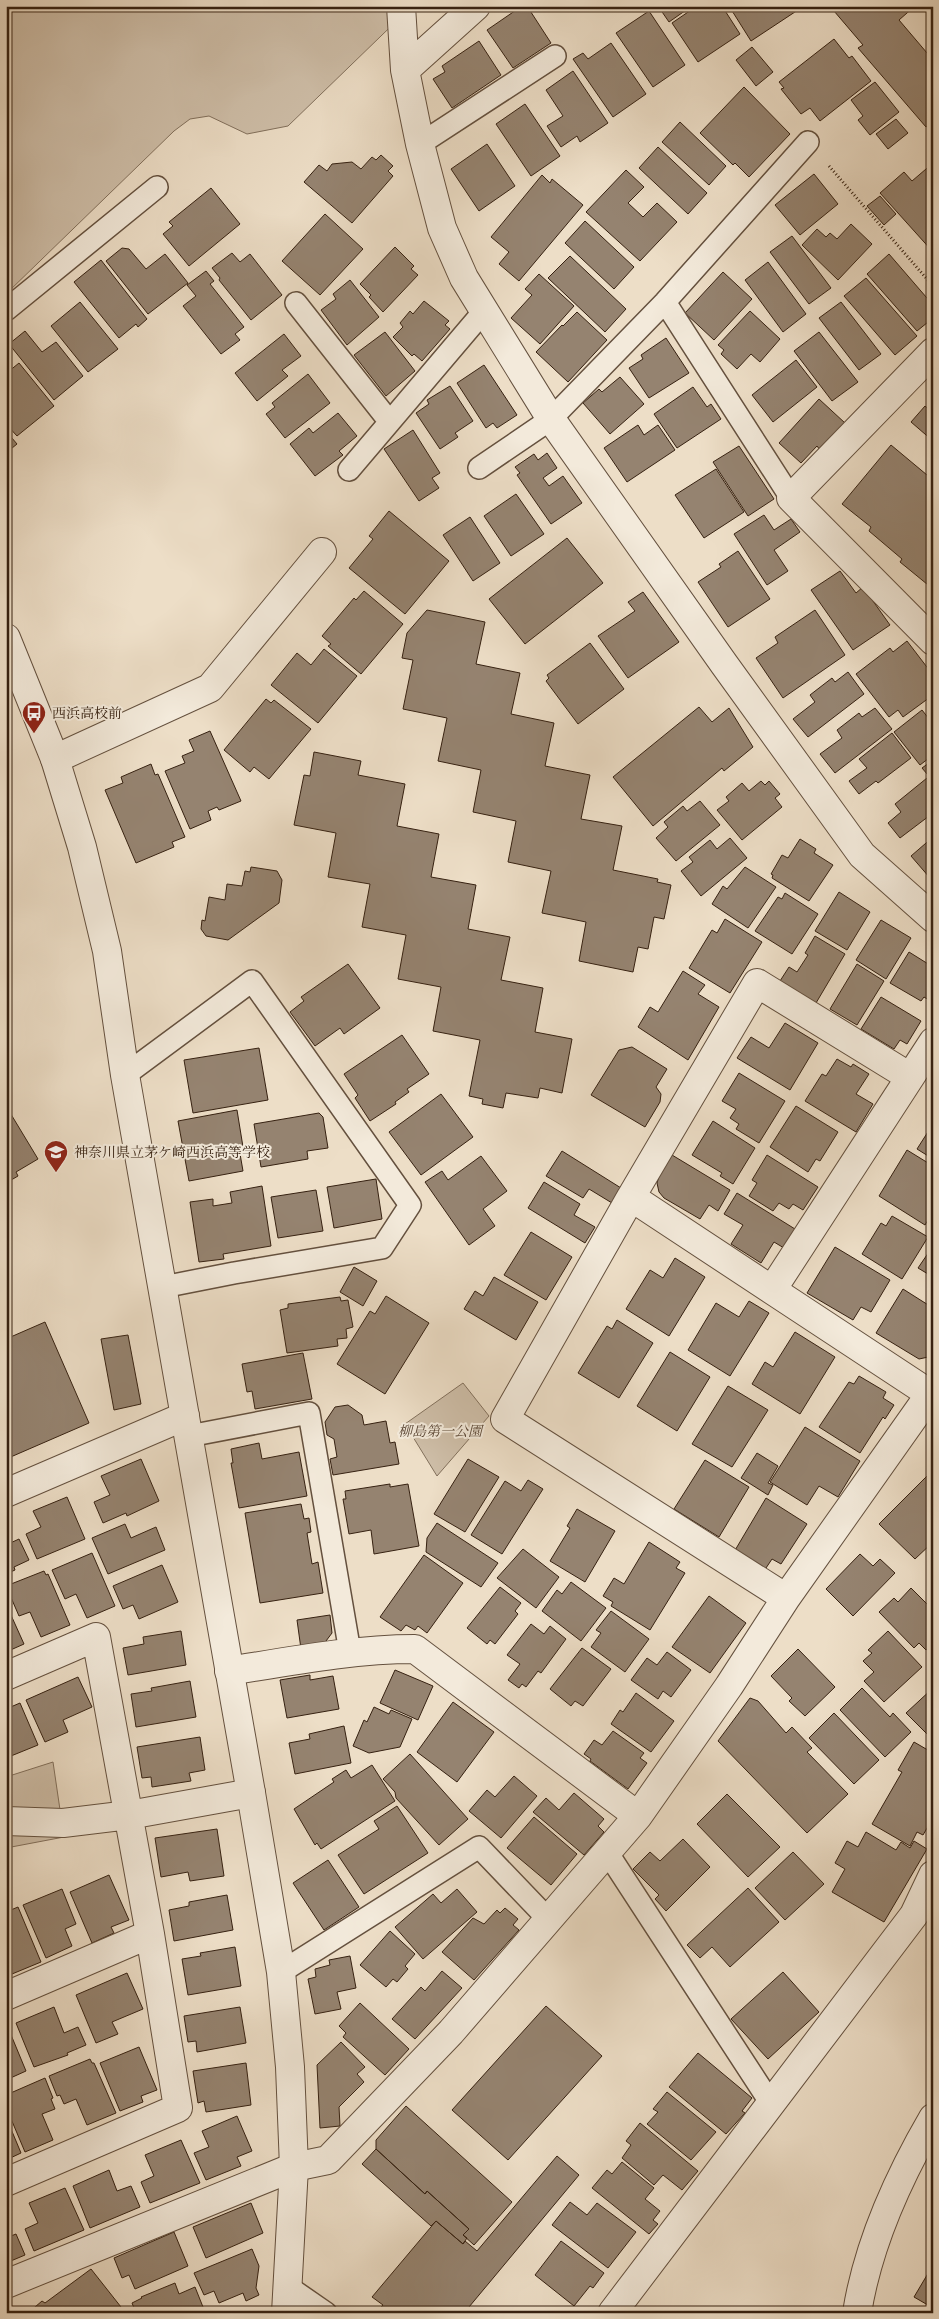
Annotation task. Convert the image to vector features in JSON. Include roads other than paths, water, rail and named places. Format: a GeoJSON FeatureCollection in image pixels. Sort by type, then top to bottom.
{"type":"FeatureCollection","features":[{"type":"Feature","properties":{"kind":"street"},"geometry":{"type":"LineString","coordinates":[[401,6],[405,70],[420,144],[442,228],[464,278],[551,419],[862,855],[933,918]]}},
{"type":"Feature","properties":{"kind":"street"},"geometry":{"type":"LineString","coordinates":[[405,70],[476,6]]}},
{"type":"Feature","properties":{"kind":"street"},"geometry":{"type":"LineString","coordinates":[[933,352],[791,498],[933,641]]}},
{"type":"Feature","properties":{"kind":"street"},"geometry":{"type":"LineString","coordinates":[[55,759],[210,688],[322,552]]}},
{"type":"Feature","properties":{"kind":"street"},"geometry":{"type":"LineString","coordinates":[[6,638],[55,759],[82,847],[107,951],[125,1075],[251,1793],[280,1972],[290,2068],[294,2167],[286,2313]]}},
{"type":"Feature","properties":{"kind":"street"},"geometry":{"type":"LineString","coordinates":[[786,1598],[505,1418],[757,983],[910,1077]]}},
{"type":"Feature","properties":{"kind":"street"},"geometry":{"type":"LineString","coordinates":[[772,1290],[933,1042]]}},
{"type":"Feature","properties":{"kind":"street"},"geometry":{"type":"LineString","coordinates":[[6,2284],[294,2167],[328,2160],[451,2032],[638,1816],[729,1686],[786,1598],[931,1392],[631,1198]]}},
{"type":"Feature","properties":{"kind":"street"},"geometry":{"type":"LineString","coordinates":[[6,1493],[187,1426]]}},
{"type":"Feature","properties":{"kind":"street"},"geometry":{"type":"LineString","coordinates":[[6,1676],[96,1637],[150,1934],[178,2108],[6,2182]]}},
{"type":"Feature","properties":{"kind":"street"},"geometry":{"type":"LineString","coordinates":[[230,1671],[350,1652],[379,1649],[415,1649],[638,1816]]}},
{"type":"Feature","properties":{"kind":"street"},"geometry":{"type":"LineString","coordinates":[[6,1821],[63,1823],[129,1815],[251,1793]]}},
{"type":"Feature","properties":{"kind":"street"},"geometry":{"type":"LineString","coordinates":[[612,2313],[770,2102],[914,1915],[933,1875]]}},
{"type":"Feature","properties":{"kind":"street"},"geometry":{"type":"LineString","coordinates":[[6,1996],[150,1934]]}},
{"type":"Feature","properties":{"kind":"street"},"geometry":{"type":"LineString","coordinates":[[857,2313],[876,2238],[899,2181],[933,2118]]}},
{"type":"Feature","properties":{"kind":"lane"},"geometry":{"type":"LineString","coordinates":[[420,144],[555,56]]}},
{"type":"Feature","properties":{"kind":"lane"},"geometry":{"type":"LineString","coordinates":[[479,468],[551,419],[665,302],[808,142]]}},
{"type":"Feature","properties":{"kind":"lane"},"geometry":{"type":"LineString","coordinates":[[6,310],[157,187]]}},
{"type":"Feature","properties":{"kind":"lane"},"geometry":{"type":"LineString","coordinates":[[665,302],[791,498]]}},
{"type":"Feature","properties":{"kind":"lane"},"geometry":{"type":"LineString","coordinates":[[296,303],[390,421]]}},
{"type":"Feature","properties":{"kind":"lane"},"geometry":{"type":"LineString","coordinates":[[349,470],[484,311]]}},
{"type":"Feature","properties":{"kind":"lane"},"geometry":{"type":"LineString","coordinates":[[125,1075],[252,981],[410,1205],[382,1248],[163,1287]]}},
{"type":"Feature","properties":{"kind":"lane"},"geometry":{"type":"LineString","coordinates":[[187,1426],[309,1413],[350,1652]]}},
{"type":"Feature","properties":{"kind":"lane"},"geometry":{"type":"LineString","coordinates":[[280,1972],[479,1847],[548,1919]]}},
{"type":"Feature","properties":{"kind":"lane"},"geometry":{"type":"LineString","coordinates":[[607,1852],[770,2102]]}},
{"type":"Feature","properties":{"kind":"lane"},"geometry":{"type":"LineString","coordinates":[[287,2286],[326,2313]]}},
{"type":"Feature","properties":{"kind":"place","name":"西浜高校前"},"geometry":{"type":"Point","coordinates":[34,734]}},
{"type":"Feature","properties":{"kind":"place","name":"神奈川県立茅ケ崎西浜高等学校"},"geometry":{"type":"Point","coordinates":[56,1173]}},
{"type":"Feature","properties":{"kind":"park label","name":"柳島第一公園"},"geometry":{"type":"Point","coordinates":[440,1431]}}]}
